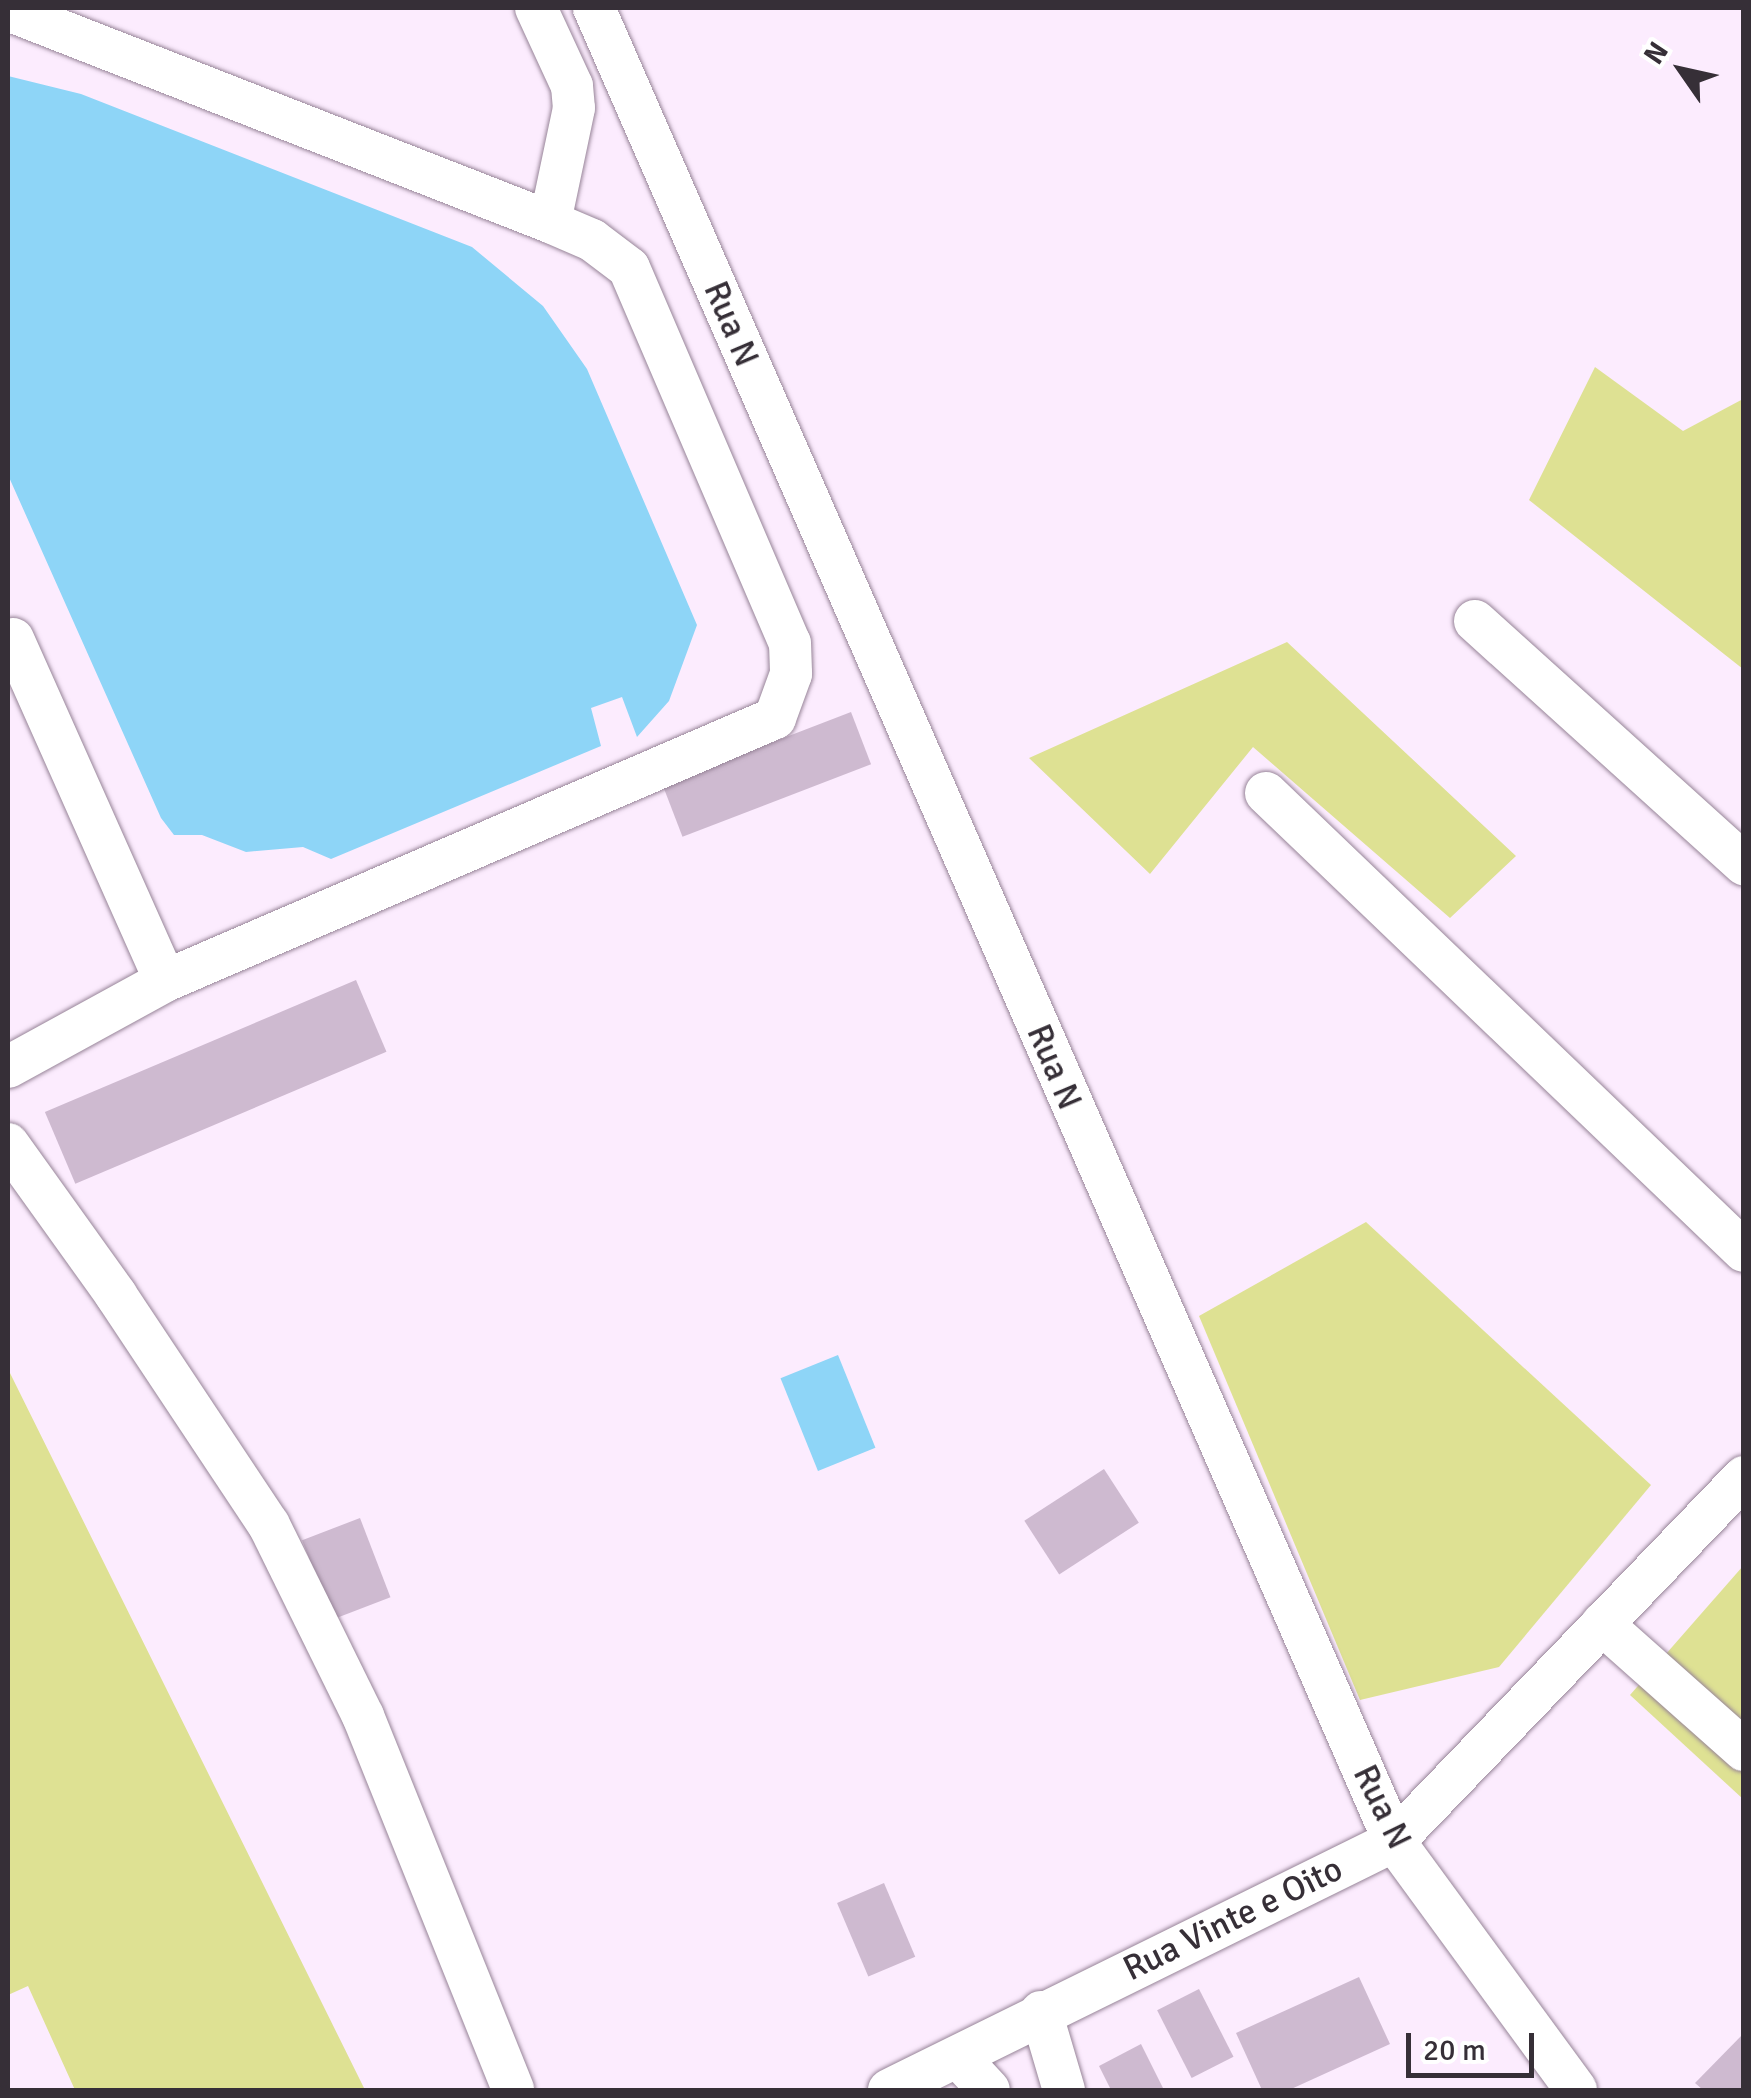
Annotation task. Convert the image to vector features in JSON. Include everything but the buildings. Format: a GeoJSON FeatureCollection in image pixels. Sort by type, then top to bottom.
{"type":"FeatureCollection","features":[{"type":"Feature","properties":{"kind":"street"},"geometry":{"type":"LineString","coordinates":[[536,8],[572,86],[574,108],[550,222]]}},
{"type":"Feature","properties":{"kind":"street","name":"Rua N"},"geometry":{"type":"LineString","coordinates":[[594,8],[1394,1841],[1576,2090]]}},
{"type":"Feature","properties":{"kind":"street"},"geometry":{"type":"LineString","coordinates":[[8,10],[550,222],[592,240],[630,268],[790,642],[791,674],[775,718],[165,981],[8,1067]]}},
{"type":"Feature","properties":{"kind":"street"},"geometry":{"type":"LineString","coordinates":[[1476,621],[1744,864]]}},
{"type":"Feature","properties":{"kind":"street"},"geometry":{"type":"LineString","coordinates":[[13,639],[165,981]]}},
{"type":"Feature","properties":{"kind":"street"},"geometry":{"type":"LineString","coordinates":[[1266,793],[1744,1250]]}},
{"type":"Feature","properties":{"kind":"street"},"geometry":{"type":"LineString","coordinates":[[8,1144],[116,1295],[269,1525],[363,1716],[513,2090]]}},
{"type":"Feature","properties":{"kind":"street","name":"Rua Vinte e Oito"},"geometry":{"type":"LineString","coordinates":[[889,2090],[1394,1841],[1744,1477]]}},
{"type":"Feature","properties":{"kind":"street"},"geometry":{"type":"LineString","coordinates":[[1602,1624],[1744,1750]]}},
{"type":"Feature","properties":{"kind":"street"},"geometry":{"type":"LineString","coordinates":[[1041,2012],[1064,2090]]}},
{"type":"Feature","properties":{"kind":"street"},"geometry":{"type":"LineString","coordinates":[[958,2056],[989,2090]]}},
{"type":"Feature","properties":{"kind":"green space"},"geometry":{"type":"Polygon","coordinates":[[[1595,367],[1683,431],[1743,399],[1743,669],[1529,500],[1595,367]]]}},
{"type":"Feature","properties":{"kind":"green space"},"geometry":{"type":"Polygon","coordinates":[[[1287,642],[1516,856],[1450,918],[1253,747],[1150,874],[1029,758],[1287,642]]]}},
{"type":"Feature","properties":{"kind":"green space"},"geometry":{"type":"Polygon","coordinates":[[[1366,1222],[1651,1485],[1499,1667],[1360,1700],[1199,1316],[1366,1222]]]}},
{"type":"Feature","properties":{"kind":"green space"},"geometry":{"type":"Polygon","coordinates":[[[8,1369],[365,2090],[75,2090],[28,1986],[8,1995],[8,1369]]]}},
{"type":"Feature","properties":{"kind":"green space"},"geometry":{"type":"Polygon","coordinates":[[[1743,1566],[1743,1799],[1630,1695],[1743,1566]]]}},
{"type":"Feature","properties":{"kind":"water"},"geometry":{"type":"Polygon","coordinates":[[[8,76],[81,94],[472,247],[543,306],[587,369],[697,625],[669,701],[637,737],[622,697],[591,708],[601,746],[331,859],[303,847],[246,852],[202,835],[174,835],[161,818],[8,475],[8,76]]]}},
{"type":"Feature","properties":{"kind":"water"},"geometry":{"type":"Polygon","coordinates":[[[838,1355],[875,1448],[818,1471],[781,1378],[838,1355]]]}}]}
